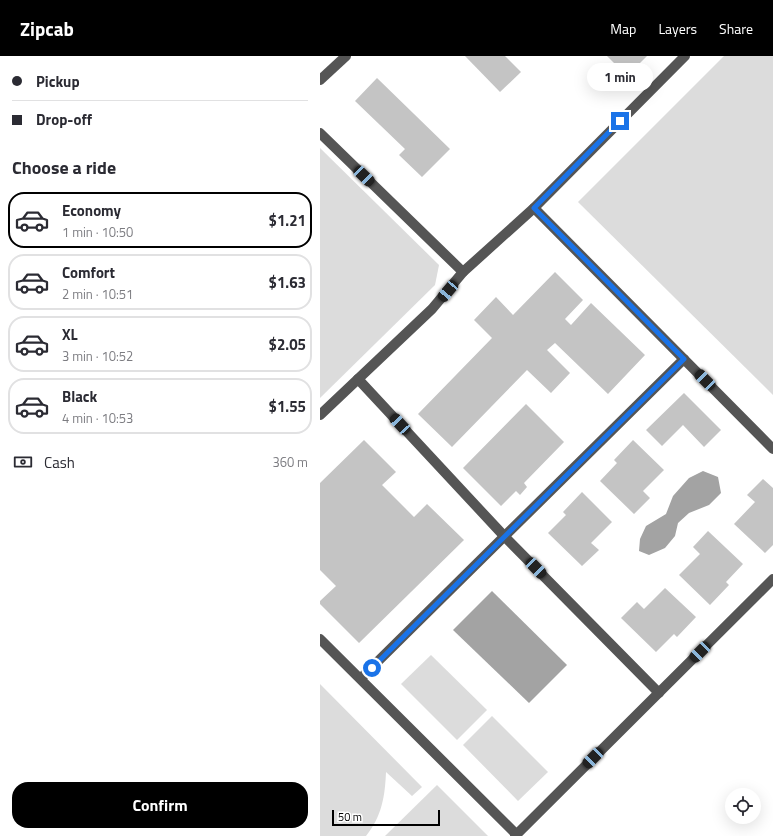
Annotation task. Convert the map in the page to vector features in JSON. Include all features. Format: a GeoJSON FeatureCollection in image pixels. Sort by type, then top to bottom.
{"type":"FeatureCollection","features":[{"type":"Feature","properties":{"kind":"street"},"geometry":{"type":"LineString","coordinates":[[320,80],[346,56]]}},
{"type":"Feature","properties":{"kind":"street"},"geometry":{"type":"LineString","coordinates":[[320,415],[432,309],[463,272],[534,208],[685,56]]}},
{"type":"Feature","properties":{"kind":"street"},"geometry":{"type":"LineString","coordinates":[[320,133],[463,272]]}},
{"type":"Feature","properties":{"kind":"street"},"geometry":{"type":"LineString","coordinates":[[534,208],[773,449]]}},
{"type":"Feature","properties":{"kind":"street"},"geometry":{"type":"LineString","coordinates":[[362,678],[684,359]]}},
{"type":"Feature","properties":{"kind":"street"},"geometry":{"type":"LineString","coordinates":[[358,378],[505,537],[659,693]]}},
{"type":"Feature","properties":{"kind":"street"},"geometry":{"type":"LineString","coordinates":[[320,639],[362,678],[516,835],[773,579]]}},
{"type":"Feature","properties":{"kind":"shaded area"},"geometry":{"type":"Polygon","coordinates":[[[724,56],[773,56],[773,395],[578,202],[724,56]]]}},
{"type":"Feature","properties":{"kind":"shaded area"},"geometry":{"type":"Polygon","coordinates":[[[320,148],[439,265],[435,285],[320,398],[320,148]]]}},
{"type":"Feature","properties":{"kind":"shaded area"},"geometry":{"type":"Polygon","coordinates":[[[703,471],[718,477],[721,493],[709,505],[689,513],[678,523],[675,536],[665,548],[649,555],[639,551],[640,539],[646,526],[666,514],[673,496],[689,478],[703,471]]]}},
{"type":"Feature","properties":{"kind":"shaded area"},"geometry":{"type":"Polygon","coordinates":[[[492,591],[567,665],[529,703],[453,630],[492,591]]]}},
{"type":"Feature","properties":{"kind":"shaded area"},"geometry":{"type":"Polygon","coordinates":[[[431,655],[487,710],[457,740],[401,684],[431,655]]]}},
{"type":"Feature","properties":{"kind":"shaded area"},"geometry":{"type":"Polygon","coordinates":[[[320,684],[422,787],[412,796],[386,772],[382,806],[376,821],[366,836],[320,836],[320,684]]]}},
{"type":"Feature","properties":{"kind":"shaded area"},"geometry":{"type":"Polygon","coordinates":[[[492,716],[548,772],[518,801],[463,745],[492,716]]]}},
{"type":"Feature","properties":{"kind":"shaded area"},"geometry":{"type":"Polygon","coordinates":[[[437,785],[488,836],[385,836],[437,785]]]}},
{"type":"Feature","properties":{"kind":"building"},"geometry":{"type":"Polygon","coordinates":[[[465,56],[505,56],[521,72],[500,92],[465,56]]]}},
{"type":"Feature","properties":{"kind":"building"},"geometry":{"type":"Polygon","coordinates":[[[607,56],[647,56],[627,76],[607,56]]]}},
{"type":"Feature","properties":{"kind":"building"},"geometry":{"type":"Polygon","coordinates":[[[377,78],[450,149],[422,177],[399,155],[405,149],[355,101],[377,78]]]}},
{"type":"Feature","properties":{"kind":"building"},"geometry":{"type":"Polygon","coordinates":[[[555,272],[583,300],[565,319],[571,325],[591,303],[645,355],[608,394],[555,343],[547,350],[570,373],[551,393],[527,370],[452,447],[418,414],[492,338],[474,320],[496,297],[513,315],[555,272]]]}},
{"type":"Feature","properties":{"kind":"building"},"geometry":{"type":"Polygon","coordinates":[[[684,393],[721,430],[704,447],[683,425],[662,446],[646,430],[684,393]]]}},
{"type":"Feature","properties":{"kind":"building"},"geometry":{"type":"Polygon","coordinates":[[[526,404],[564,442],[524,483],[527,487],[520,495],[516,491],[501,506],[463,468],[526,404]]]}},
{"type":"Feature","properties":{"kind":"building"},"geometry":{"type":"Polygon","coordinates":[[[364,440],[396,472],[382,485],[414,517],[427,504],[464,540],[359,643],[320,604],[320,601],[336,586],[320,570],[320,483],[364,440]]]}},
{"type":"Feature","properties":{"kind":"building"},"geometry":{"type":"Polygon","coordinates":[[[633,440],[664,470],[643,491],[650,498],[634,514],[600,481],[617,463],[614,460],[633,440]]]}},
{"type":"Feature","properties":{"kind":"building"},"geometry":{"type":"Polygon","coordinates":[[[763,479],[773,488],[773,545],[765,553],[734,524],[755,502],[747,495],[763,479]]]}},
{"type":"Feature","properties":{"kind":"building"},"geometry":{"type":"Polygon","coordinates":[[[582,492],[612,522],[591,543],[599,550],[582,566],[548,533],[566,515],[563,512],[582,492]]]}},
{"type":"Feature","properties":{"kind":"building"},"geometry":{"type":"Polygon","coordinates":[[[708,531],[743,564],[726,582],[729,585],[710,605],[679,575],[700,554],[693,547],[708,531]]]}},
{"type":"Feature","properties":{"kind":"building"},"geometry":{"type":"Polygon","coordinates":[[[665,588],[696,617],[677,637],[674,634],[656,652],[621,618],[637,602],[644,609],[665,588]]]}},
{"type":"Feature","properties":{"kind":"route"},"geometry":{"type":"LineString","coordinates":[[372,668],[684,359],[534,208],[620,121]]}}]}
